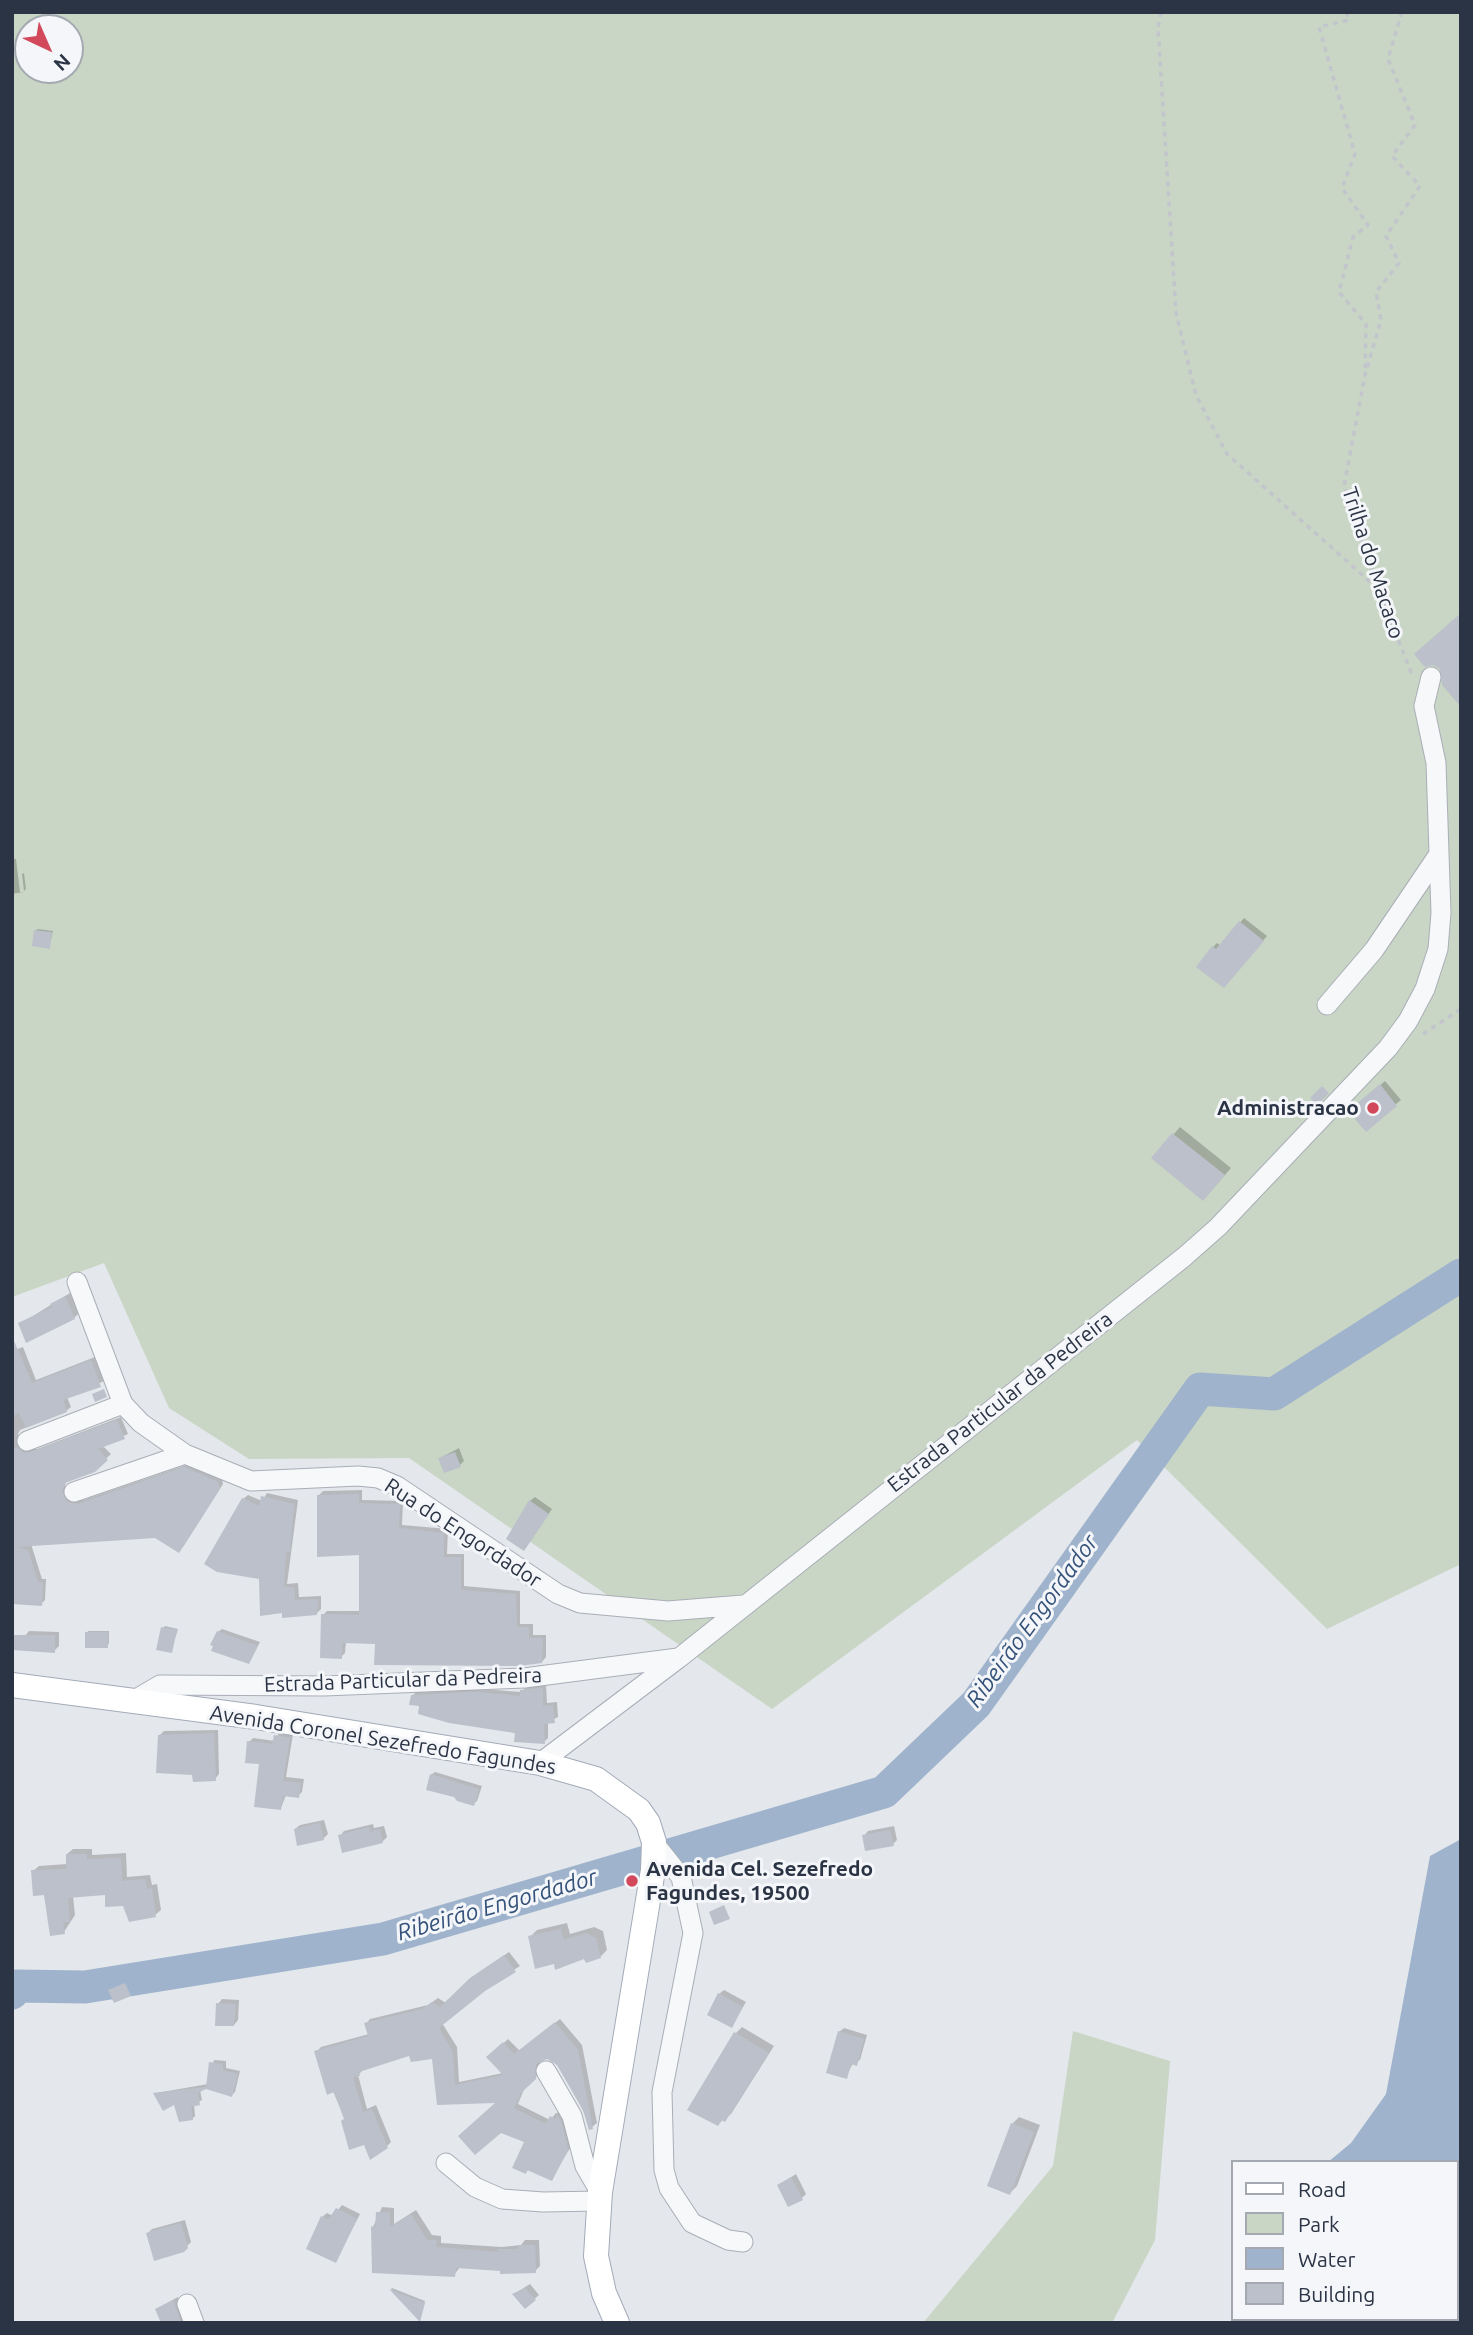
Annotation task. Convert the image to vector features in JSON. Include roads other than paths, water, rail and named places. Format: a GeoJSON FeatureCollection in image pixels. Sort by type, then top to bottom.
{"type":"FeatureCollection","features":[{"type":"Feature","properties":{"kind":"main road","name":"Avenida Coronel Sezefredo Fagundes"},"geometry":{"type":"LineString","coordinates":[[12,1685],[256,1717],[540,1763],[596,1779],[632,1804],[648,1823],[654,1843]]}},
{"type":"Feature","properties":{"kind":"main road"},"geometry":{"type":"LineString","coordinates":[[617,2323],[604,2293],[596,2256],[599,2196],[649,1909],[654,1843]]}},
{"type":"Feature","properties":{"kind":"street","name":"Estrada Particular da Pedreira"},"geometry":{"type":"LineString","coordinates":[[540,1763],[679,1658],[1193,1250],[1388,1048],[1408,1021],[1425,989],[1438,949],[1441,913],[1436,763],[1424,706],[1431,677]]}},
{"type":"Feature","properties":{"kind":"street"},"geometry":{"type":"LineString","coordinates":[[1327,1005],[1374,950],[1439,854]]}},
{"type":"Feature","properties":{"kind":"street","name":"Rua do Engordador"},"geometry":{"type":"LineString","coordinates":[[77,1282],[123,1404],[141,1423],[185,1454],[251,1481],[358,1475],[378,1478],[397,1486],[558,1594],[580,1603],[668,1611],[743,1605]]}},
{"type":"Feature","properties":{"kind":"street"},"geometry":{"type":"LineString","coordinates":[[27,1441],[123,1404]]}},
{"type":"Feature","properties":{"kind":"street"},"geometry":{"type":"LineString","coordinates":[[74,1492],[185,1454]]}},
{"type":"Feature","properties":{"kind":"street","name":"Estrada Particular da Pedreira"},"geometry":{"type":"LineString","coordinates":[[131,1702],[160,1685],[324,1686],[524,1678],[679,1658]]}},
{"type":"Feature","properties":{"kind":"street"},"geometry":{"type":"LineString","coordinates":[[654,1843],[681,1877],[693,1933],[662,2092],[664,2170],[669,2188],[692,2223],[728,2240],[743,2242]]}},
{"type":"Feature","properties":{"kind":"street"},"geometry":{"type":"LineString","coordinates":[[446,2163],[475,2187],[502,2199],[543,2202],[599,2196],[585,2166],[572,2116],[545,2071]]}},
{"type":"Feature","properties":{"kind":"water"},"geometry":{"type":"Polygon","coordinates":[[[1461,1839],[1461,2323],[1280,2323],[1459,2321],[1459,2160],[1330,2160],[1351,2143],[1386,2094],[1430,1856],[1461,1839]]]}},
{"type":"Feature","properties":{"kind":"waterway","name":"Ribeirão Engordador"},"geometry":{"type":"LineString","coordinates":[[12,1993],[16,1986],[85,1987],[383,1939],[884,1792],[976,1704],[1200,1389],[1274,1394],[1461,1275]]}},
{"type":"Feature","properties":{"kind":"place","name":"Administracao"},"geometry":{"type":"Point","coordinates":[1373,1108]}},
{"type":"Feature","properties":{"kind":"place","name":"Avenida Cel. Sezefredo Fagundes, 19500"},"geometry":{"type":"Point","coordinates":[632,1881]}}]}
